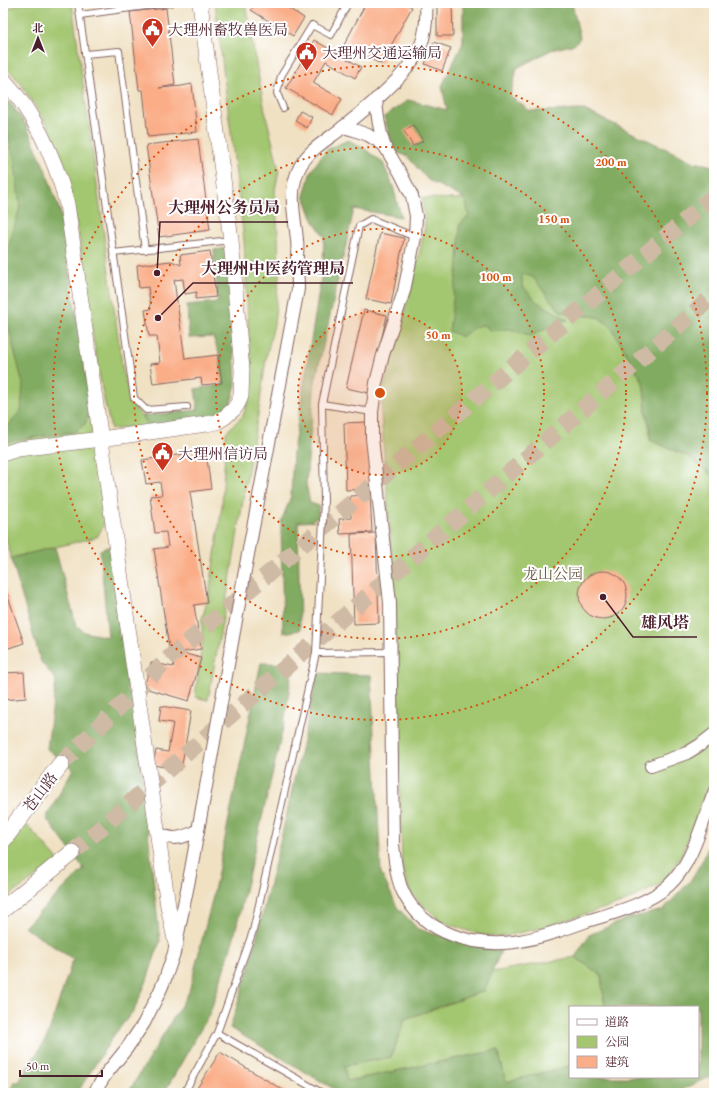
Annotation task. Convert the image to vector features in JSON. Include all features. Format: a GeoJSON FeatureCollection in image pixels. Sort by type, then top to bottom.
{"type":"FeatureCollection","features":[{"type":"Feature","properties":{"kind":"main road","name":"苍山路"},"geometry":{"type":"LineString","coordinates":[[3,840],[62,764]]}},
{"type":"Feature","properties":{"kind":"main road"},"geometry":{"type":"LineString","coordinates":[[3,909],[72,853]]}},
{"type":"Feature","properties":{"kind":"street"},"geometry":{"type":"LineString","coordinates":[[3,454],[18,450],[217,422],[234,409],[238,403],[241,396],[242,370],[231,240],[200,3]]}},
{"type":"Feature","properties":{"kind":"street"},"geometry":{"type":"LineString","coordinates":[[94,1093],[106,1074],[135,1036],[153,1007],[168,972],[176,944],[298,289],[297,242],[293,208],[294,183],[302,163],[309,153],[376,99],[413,60],[419,50],[427,21],[426,3]]}},
{"type":"Feature","properties":{"kind":"street"},"geometry":{"type":"LineString","coordinates":[[3,79],[19,98],[47,145],[61,182],[67,204],[168,906],[176,944]]}},
{"type":"Feature","properties":{"kind":"street"},"geometry":{"type":"LineString","coordinates":[[376,99],[379,129],[384,145],[412,196],[416,216],[415,237],[404,292],[383,356],[376,383],[372,412],[372,438],[390,603],[393,845],[395,864],[403,892],[410,904],[431,925],[457,937],[492,943],[519,941],[537,937],[624,909],[644,901],[665,889],[686,862],[714,793]]}},
{"type":"Feature","properties":{"kind":"street"},"geometry":{"type":"LineString","coordinates":[[343,127],[368,135],[384,145]]}},
{"type":"Feature","properties":{"kind":"street"},"geometry":{"type":"LineString","coordinates":[[651,766],[687,753],[714,734]]}},
{"type":"Feature","properties":{"kind":"street"},"geometry":{"type":"LineString","coordinates":[[158,833],[175,839],[198,831]]}},
{"type":"Feature","properties":{"kind":"lane"},"geometry":{"type":"LineString","coordinates":[[78,3],[134,398],[146,410],[187,407]]}},
{"type":"Feature","properties":{"kind":"lane"},"geometry":{"type":"LineString","coordinates":[[80,15],[130,6],[170,3]]}},
{"type":"Feature","properties":{"kind":"lane"},"geometry":{"type":"LineString","coordinates":[[283,108],[277,93],[281,76],[312,25],[331,35],[348,3]]}},
{"type":"Feature","properties":{"kind":"lane"},"geometry":{"type":"LineString","coordinates":[[85,54],[119,51],[145,250]]}},
{"type":"Feature","properties":{"kind":"lane"},"geometry":{"type":"LineString","coordinates":[[184,1093],[217,1033],[253,931],[316,653],[324,501],[322,404],[359,226],[371,220],[415,237]]}},
{"type":"Feature","properties":{"kind":"lane"},"geometry":{"type":"LineString","coordinates":[[113,253],[231,240]]}},
{"type":"Feature","properties":{"kind":"lane"},"geometry":{"type":"LineString","coordinates":[[322,404],[372,412]]}},
{"type":"Feature","properties":{"kind":"lane"},"geometry":{"type":"LineString","coordinates":[[316,653],[391,652]]}},
{"type":"Feature","properties":{"kind":"lane"},"geometry":{"type":"LineString","coordinates":[[217,1033],[322,1093]]}},
{"type":"Feature","properties":{"kind":"green space"},"geometry":{"type":"Polygon","coordinates":[[[23,3],[72,3],[123,372],[133,405],[150,427],[111,429],[103,395],[88,309],[80,243],[67,176],[48,126],[19,81],[3,65],[3,10],[23,3]]]}},
{"type":"Feature","properties":{"kind":"green space"},"geometry":{"type":"Polygon","coordinates":[[[215,3],[245,3],[265,111],[279,170],[275,190],[279,276],[274,324],[266,358],[260,403],[230,580],[208,700],[195,697],[202,643],[202,619],[209,595],[222,506],[226,432],[243,416],[250,395],[250,360],[244,240],[215,3]]]}},
{"type":"Feature","properties":{"kind":"green space"},"geometry":{"type":"Polygon","coordinates":[[[463,3],[572,3],[580,38],[575,44],[551,50],[517,68],[510,96],[530,111],[584,110],[694,162],[714,166],[714,478],[688,456],[650,440],[650,429],[646,411],[643,382],[610,325],[598,317],[560,311],[533,277],[522,274],[522,285],[536,301],[568,320],[558,322],[531,336],[509,329],[490,331],[485,325],[475,327],[462,337],[449,331],[458,264],[460,224],[469,216],[465,199],[428,180],[407,156],[395,152],[384,117],[408,100],[447,110],[442,86],[463,43],[463,3]]]}},
{"type":"Feature","properties":{"kind":"green space"},"geometry":{"type":"Polygon","coordinates":[[[3,93],[26,125],[45,169],[60,212],[88,391],[105,523],[97,537],[11,558],[3,526],[3,93]]]}},
{"type":"Feature","properties":{"kind":"green space"},"geometry":{"type":"Polygon","coordinates":[[[3,97],[26,125],[45,169],[60,212],[88,391],[89,414],[85,424],[75,432],[3,443],[3,430],[6,429],[21,410],[23,384],[3,307],[3,256],[9,245],[20,207],[15,164],[5,124],[3,122],[3,97]]]}},
{"type":"Feature","properties":{"kind":"green space"},"geometry":{"type":"Polygon","coordinates":[[[348,140],[365,149],[383,163],[393,186],[401,217],[354,209],[315,382],[306,483],[310,503],[319,506],[317,521],[298,522],[300,630],[283,633],[281,522],[291,496],[293,452],[323,266],[324,236],[313,220],[304,196],[311,171],[326,150],[348,140]]]}},
{"type":"Feature","properties":{"kind":"green space","name":"龙山公园"},"geometry":{"type":"Polygon","coordinates":[[[422,198],[465,199],[533,277],[560,311],[598,317],[610,325],[643,382],[646,411],[650,429],[650,440],[688,456],[714,478],[714,776],[710,782],[682,854],[668,877],[661,884],[622,903],[540,928],[497,937],[481,935],[440,920],[412,895],[406,882],[402,866],[396,638],[381,412],[383,389],[399,334],[425,227],[422,198]]]}},
{"type":"Feature","properties":{"kind":"green space"},"geometry":{"type":"Polygon","coordinates":[[[228,248],[236,384],[231,403],[213,419],[150,427],[142,416],[198,410],[195,389],[223,385],[219,353],[213,337],[189,338],[187,305],[218,302],[214,250],[228,248]]]}},
{"type":"Feature","properties":{"kind":"green space"},"geometry":{"type":"Polygon","coordinates":[[[110,546],[134,704],[160,941],[146,983],[134,1010],[114,1035],[77,1093],[8,1093],[14,1082],[19,1082],[47,1037],[73,959],[24,927],[84,869],[46,818],[73,769],[47,749],[56,680],[41,662],[11,558],[55,547],[76,625],[84,632],[108,637],[100,550],[110,546]]]}},
{"type":"Feature","properties":{"kind":"green space"},"geometry":{"type":"Polygon","coordinates":[[[261,663],[293,664],[284,724],[234,937],[210,1013],[164,1093],[128,1093],[189,992],[213,896],[261,663]]]}},
{"type":"Feature","properties":{"kind":"green space"},"geometry":{"type":"Polygon","coordinates":[[[318,673],[371,675],[381,873],[397,907],[418,929],[501,951],[484,991],[405,1019],[391,1057],[344,1066],[347,1081],[498,1050],[506,1082],[569,1066],[569,1078],[699,1078],[699,1006],[605,1006],[601,975],[575,957],[589,935],[626,919],[663,910],[690,881],[704,858],[714,831],[714,1075],[675,1093],[341,1093],[230,1028],[249,968],[283,830],[318,673]]]}},
{"type":"Feature","properties":{"kind":"green space"},"geometry":{"type":"Polygon","coordinates":[[[26,824],[59,861],[3,900],[3,852],[26,824]]]}},
{"type":"Feature","properties":{"kind":"green space"},"geometry":{"type":"Polygon","coordinates":[[[575,957],[601,975],[605,1006],[569,1006],[569,1066],[506,1082],[498,1050],[347,1081],[344,1066],[391,1057],[405,1019],[484,991],[492,972],[575,957]]]}},
{"type":"Feature","properties":{"kind":"building"},"geometry":{"type":"Polygon","coordinates":[[[256,3],[292,3],[288,8],[304,18],[293,36],[251,10],[256,3]]]}},
{"type":"Feature","properties":{"kind":"building"},"geometry":{"type":"Polygon","coordinates":[[[366,3],[404,3],[412,7],[381,64],[344,45],[366,3]]]}},
{"type":"Feature","properties":{"kind":"building"},"geometry":{"type":"Polygon","coordinates":[[[437,4],[452,4],[453,36],[437,36],[437,4]]]}},
{"type":"Feature","properties":{"kind":"building"},"geometry":{"type":"Polygon","coordinates":[[[166,8],[175,85],[159,88],[192,84],[197,132],[148,137],[143,90],[139,90],[130,12],[166,8]]]}},
{"type":"Feature","properties":{"kind":"building","name":"大理州交通运输局"},"geometry":{"type":"Polygon","coordinates":[[[314,40],[361,67],[355,78],[326,61],[313,83],[342,99],[333,115],[286,88],[314,40]]]}},
{"type":"Feature","properties":{"kind":"building"},"geometry":{"type":"Polygon","coordinates":[[[434,42],[451,48],[442,71],[425,64],[434,42]]]}},
{"type":"Feature","properties":{"kind":"building"},"geometry":{"type":"Polygon","coordinates":[[[300,111],[312,117],[307,128],[295,121],[300,111]]]}},
{"type":"Feature","properties":{"kind":"building"},"geometry":{"type":"Polygon","coordinates":[[[413,125],[423,141],[413,146],[404,131],[413,125]]]}},
{"type":"Feature","properties":{"kind":"building"},"geometry":{"type":"Polygon","coordinates":[[[198,139],[210,230],[159,237],[146,145],[198,139]]]}},
{"type":"Feature","properties":{"kind":"building"},"geometry":{"type":"Polygon","coordinates":[[[380,233],[404,238],[391,304],[366,299],[380,233]]]}},
{"type":"Feature","properties":{"kind":"building"},"geometry":{"type":"Polygon","coordinates":[[[210,251],[216,297],[195,299],[197,292],[185,294],[183,279],[174,280],[185,359],[218,355],[222,383],[202,385],[201,378],[153,384],[150,364],[160,363],[157,336],[149,336],[145,310],[151,309],[148,287],[139,288],[137,265],[171,261],[181,265],[180,255],[210,251]]]}},
{"type":"Feature","properties":{"kind":"building"},"geometry":{"type":"Polygon","coordinates":[[[364,310],[387,315],[369,393],[346,388],[364,310]]]}},
{"type":"Feature","properties":{"kind":"building"},"geometry":{"type":"Polygon","coordinates":[[[368,422],[371,489],[346,490],[344,423],[368,422]]]}},
{"type":"Feature","properties":{"kind":"building"},"geometry":{"type":"Polygon","coordinates":[[[206,451],[211,489],[190,492],[207,603],[194,605],[201,649],[170,654],[154,549],[168,547],[166,532],[155,533],[150,496],[162,495],[160,482],[146,484],[142,460],[206,451]]]}},
{"type":"Feature","properties":{"kind":"building"},"geometry":{"type":"Polygon","coordinates":[[[370,495],[372,532],[340,534],[339,519],[351,518],[350,496],[370,495]]]}},
{"type":"Feature","properties":{"kind":"building"},"geometry":{"type":"Polygon","coordinates":[[[376,533],[379,623],[354,624],[351,534],[376,533]]]}},
{"type":"Feature","properties":{"kind":"building"},"geometry":{"type":"Polygon","coordinates":[[[598,571],[608,571],[620,578],[627,590],[627,600],[620,612],[608,619],[598,619],[590,615],[583,608],[579,600],[579,590],[583,582],[590,575],[598,571]]]}},
{"type":"Feature","properties":{"kind":"building"},"geometry":{"type":"Polygon","coordinates":[[[3,582],[24,643],[3,650],[3,582]]]}},
{"type":"Feature","properties":{"kind":"building"},"geometry":{"type":"Polygon","coordinates":[[[178,652],[201,658],[189,701],[144,688],[151,662],[173,667],[178,652]]]}},
{"type":"Feature","properties":{"kind":"building"},"geometry":{"type":"Polygon","coordinates":[[[24,672],[26,698],[3,700],[3,673],[24,672]]]}},
{"type":"Feature","properties":{"kind":"building"},"geometry":{"type":"Polygon","coordinates":[[[161,706],[191,711],[181,770],[153,765],[156,750],[168,752],[173,723],[159,721],[161,706]]]}},
{"type":"Feature","properties":{"kind":"building"},"geometry":{"type":"Polygon","coordinates":[[[220,1052],[288,1093],[194,1093],[220,1052]]]}},
{"type":"Feature","properties":{"kind":"tunnel"},"geometry":{"type":"LineString","coordinates":[[61,764],[170,657],[714,196]]}},
{"type":"Feature","properties":{"kind":"tunnel"},"geometry":{"type":"LineString","coordinates":[[72,853],[714,295]]}},
{"type":"Feature","properties":{"kind":"place","name":"大理州畜牧兽医局"},"geometry":{"type":"Point","coordinates":[153,48]}},
{"type":"Feature","properties":{"kind":"place","name":"大理州交通运输局"},"geometry":{"type":"Point","coordinates":[307,72]}},
{"type":"Feature","properties":{"kind":"place","name":"大理州公务员局"},"geometry":{"type":"Point","coordinates":[157,273]}},
{"type":"Feature","properties":{"kind":"place","name":"大理州中医药管理局"},"geometry":{"type":"Point","coordinates":[158,318]}},
{"type":"Feature","properties":{"kind":"place","name":"大理州信访局"},"geometry":{"type":"Point","coordinates":[162,472]}},
{"type":"Feature","properties":{"kind":"place","name":"雄风塔"},"geometry":{"type":"Point","coordinates":[603,597]}}]}
